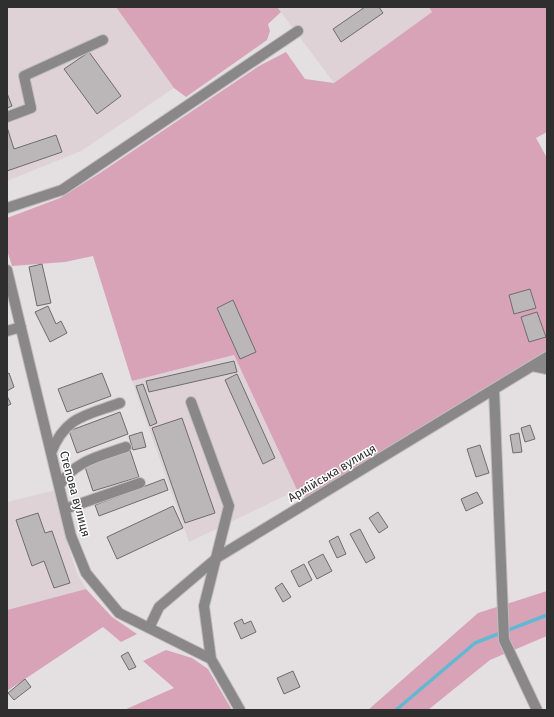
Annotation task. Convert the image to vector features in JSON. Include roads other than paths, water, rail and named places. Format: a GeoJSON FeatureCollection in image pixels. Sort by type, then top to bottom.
{"type":"FeatureCollection","features":[{"type":"Feature","properties":{"kind":"street"},"geometry":{"type":"LineString","coordinates":[[7,208],[62,190],[298,31]]}},
{"type":"Feature","properties":{"kind":"street"},"geometry":{"type":"LineString","coordinates":[[7,117],[31,108],[24,76],[103,40]]}},
{"type":"Feature","properties":{"kind":"street","name":"Степова вулиця"},"geometry":{"type":"LineString","coordinates":[[7,270],[10,295],[21,327],[71,536],[86,573],[118,612],[211,659]]}},
{"type":"Feature","properties":{"kind":"street"},"geometry":{"type":"LineString","coordinates":[[7,331],[21,327]]}},
{"type":"Feature","properties":{"kind":"street","name":"Армійська вулиця"},"geometry":{"type":"LineString","coordinates":[[149,628],[159,607],[218,557],[547,357]]}},
{"type":"Feature","properties":{"kind":"street"},"geometry":{"type":"LineString","coordinates":[[532,366],[547,369]]}},
{"type":"Feature","properties":{"kind":"street"},"geometry":{"type":"LineString","coordinates":[[494,389],[504,640],[537,710]]}},
{"type":"Feature","properties":{"kind":"street"},"geometry":{"type":"LineString","coordinates":[[191,402],[229,506],[218,557],[204,606],[211,659],[240,710]]}},
{"type":"Feature","properties":{"kind":"street"},"geometry":{"type":"LineString","coordinates":[[51,453],[59,436],[73,421],[120,403]]}},
{"type":"Feature","properties":{"kind":"street"},"geometry":{"type":"LineString","coordinates":[[59,486],[70,471],[82,463],[126,447]]}},
{"type":"Feature","properties":{"kind":"street"},"geometry":{"type":"LineString","coordinates":[[65,509],[140,482]]}},
{"type":"Feature","properties":{"kind":"waterway"},"geometry":{"type":"LineString","coordinates":[[396,710],[475,643],[547,615]]}}]}
